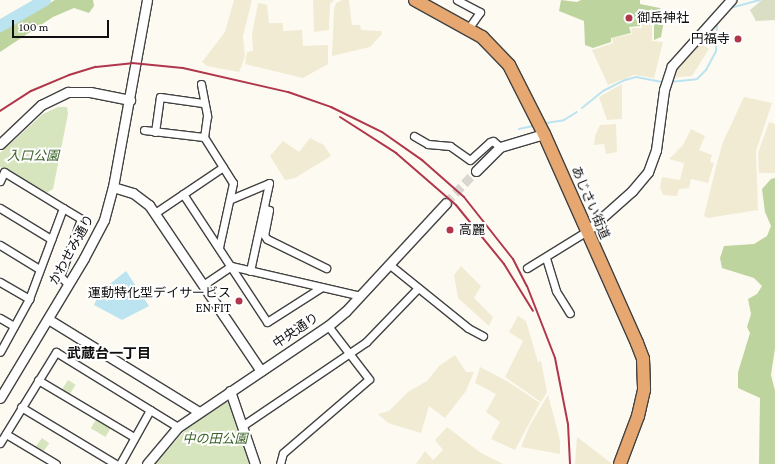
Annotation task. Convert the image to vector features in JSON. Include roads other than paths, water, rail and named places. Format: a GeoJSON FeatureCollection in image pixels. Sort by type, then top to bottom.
{"type":"FeatureCollection","features":[{"type":"Feature","properties":{"kind":"highway","name":"あじさい街道"},"geometry":{"type":"LineString","coordinates":[[415,0],[469,28],[497,50],[509,65],[544,134],[587,231],[643,359],[645,374],[642,404],[620,464]]}},
{"type":"Feature","properties":{"kind":"street","name":"かわせみ通り"},"geometry":{"type":"LineString","coordinates":[[0,398],[99,233],[113,187],[147,0]]}},
{"type":"Feature","properties":{"kind":"street"},"geometry":{"type":"LineString","coordinates":[[457,0],[480,12],[469,28]]}},
{"type":"Feature","properties":{"kind":"street"},"geometry":{"type":"LineString","coordinates":[[527,268],[546,258],[587,231],[632,191],[648,172],[656,150],[664,91],[672,66],[731,0]]}},
{"type":"Feature","properties":{"kind":"street"},"geometry":{"type":"LineString","coordinates":[[201,84],[203,103],[207,116],[204,137],[233,183],[231,199],[219,248]]}},
{"type":"Feature","properties":{"kind":"street"},"geometry":{"type":"LineString","coordinates":[[0,144],[41,105],[68,92],[90,92],[130,100]]}},
{"type":"Feature","properties":{"kind":"street"},"geometry":{"type":"LineString","coordinates":[[155,132],[160,97],[203,103]]}},
{"type":"Feature","properties":{"kind":"street"},"geometry":{"type":"LineString","coordinates":[[144,130],[204,137]]}},
{"type":"Feature","properties":{"kind":"street"},"geometry":{"type":"LineString","coordinates":[[476,171],[500,147],[544,134]]}},
{"type":"Feature","properties":{"kind":"street"},"geometry":{"type":"LineString","coordinates":[[414,136],[428,144],[450,146],[470,160],[490,142],[493,141],[500,147]]}},
{"type":"Feature","properties":{"kind":"street"},"geometry":{"type":"LineString","coordinates":[[155,213],[223,168]]}},
{"type":"Feature","properties":{"kind":"street"},"geometry":{"type":"LineString","coordinates":[[0,181],[4,172],[81,219],[60,276],[68,284]]}},
{"type":"Feature","properties":{"kind":"street"},"geometry":{"type":"LineString","coordinates":[[231,199],[269,183],[250,271]]}},
{"type":"Feature","properties":{"kind":"street"},"geometry":{"type":"LineString","coordinates":[[113,187],[139,196],[155,213],[261,371]]}},
{"type":"Feature","properties":{"kind":"street"},"geometry":{"type":"LineString","coordinates":[[183,194],[269,323],[322,287]]}},
{"type":"Feature","properties":{"kind":"street","name":"中央通り"},"geometry":{"type":"LineString","coordinates":[[147,464],[178,427],[328,326],[361,296],[446,203]]}},
{"type":"Feature","properties":{"kind":"street"},"geometry":{"type":"LineString","coordinates":[[0,208],[50,239]]}},
{"type":"Feature","properties":{"kind":"street"},"geometry":{"type":"LineString","coordinates":[[0,352],[29,299],[50,239],[63,208]]}},
{"type":"Feature","properties":{"kind":"street"},"geometry":{"type":"LineString","coordinates":[[264,208],[269,210],[264,235],[267,239],[326,268]]}},
{"type":"Feature","properties":{"kind":"street"},"geometry":{"type":"LineString","coordinates":[[0,245],[40,269]]}},
{"type":"Feature","properties":{"kind":"street"},"geometry":{"type":"LineString","coordinates":[[546,258],[556,291],[570,313]]}},
{"type":"Feature","properties":{"kind":"street"},"geometry":{"type":"LineString","coordinates":[[390,264],[468,328],[483,336]]}},
{"type":"Feature","properties":{"kind":"street"},"geometry":{"type":"LineString","coordinates":[[203,285],[231,266],[361,296]]}},
{"type":"Feature","properties":{"kind":"street"},"geometry":{"type":"LineString","coordinates":[[0,282],[29,299]]}},
{"type":"Feature","properties":{"kind":"street"},"geometry":{"type":"LineString","coordinates":[[242,426],[366,342],[418,288]]}},
{"type":"Feature","properties":{"kind":"street"},"geometry":{"type":"LineString","coordinates":[[0,318],[14,326]]}},
{"type":"Feature","properties":{"kind":"street"},"geometry":{"type":"LineString","coordinates":[[48,320],[199,412]]}},
{"type":"Feature","properties":{"kind":"street"},"geometry":{"type":"LineString","coordinates":[[280,464],[283,453],[368,379],[328,326]]}},
{"type":"Feature","properties":{"kind":"street"},"geometry":{"type":"LineString","coordinates":[[0,444],[56,352],[178,427]]}},
{"type":"Feature","properties":{"kind":"street"},"geometry":{"type":"LineString","coordinates":[[38,380],[134,437]]}},
{"type":"Feature","properties":{"kind":"street"},"geometry":{"type":"LineString","coordinates":[[230,391],[255,464]]}},
{"type":"Feature","properties":{"kind":"street"},"geometry":{"type":"LineString","coordinates":[[22,407],[116,464]]}},
{"type":"Feature","properties":{"kind":"street"},"geometry":{"type":"LineString","coordinates":[[120,464],[150,410]]}},
{"type":"Feature","properties":{"kind":"street"},"geometry":{"type":"LineString","coordinates":[[6,434],[56,464]]}},
{"type":"Feature","properties":{"kind":"water"},"geometry":{"type":"Polygon","coordinates":[[[126,271],[149,306],[122,320],[94,305],[100,292],[126,271]]]}},
{"type":"Feature","properties":{"kind":"waterway"},"geometry":{"type":"LineString","coordinates":[[0,26],[45,0]]}},
{"type":"Feature","properties":{"kind":"waterway"},"geometry":{"type":"LineString","coordinates":[[730,8],[760,0]]}},
{"type":"Feature","properties":{"kind":"waterway"},"geometry":{"type":"LineString","coordinates":[[670,82],[697,79],[706,70],[716,51],[717,22]]}},
{"type":"Feature","properties":{"kind":"waterway"},"geometry":{"type":"LineString","coordinates":[[582,108],[603,91],[625,80],[636,77],[661,82]]}},
{"type":"Feature","properties":{"kind":"waterway"},"geometry":{"type":"LineString","coordinates":[[546,123],[564,120],[577,112]]}},
{"type":"Feature","properties":{"kind":"waterway"},"geometry":{"type":"LineString","coordinates":[[519,129],[533,126]]}},
{"type":"Feature","properties":{"kind":"tunnel"},"geometry":{"type":"LineString","coordinates":[[446,203],[476,171]]}},
{"type":"Feature","properties":{"kind":"railway"},"geometry":{"type":"LineString","coordinates":[[0,111],[31,91],[69,75],[96,67],[132,63],[183,68],[288,92],[331,107],[382,132],[422,160],[464,197],[513,259],[527,286],[555,358],[568,424],[570,464]]}},
{"type":"Feature","properties":{"kind":"railway"},"geometry":{"type":"LineString","coordinates":[[340,117],[396,153],[456,205],[504,264],[533,311]]}},
{"type":"Feature","properties":{"kind":"place","name":"御岳神社"},"geometry":{"type":"Point","coordinates":[629,18]}},
{"type":"Feature","properties":{"kind":"place","name":"円福寺"},"geometry":{"type":"Point","coordinates":[738,39]}},
{"type":"Feature","properties":{"kind":"place","name":"高麗"},"geometry":{"type":"Point","coordinates":[450,230]}},
{"type":"Feature","properties":{"kind":"place","name":"運動特化型デイサービス EN FIT"},"geometry":{"type":"Point","coordinates":[239,301]}},
{"type":"Feature","properties":{"kind":"district","name":"武蔵台一丁目"},"geometry":{"type":"Point","coordinates":[109,353]}},
{"type":"Feature","properties":{"kind":"park label","name":"入口公園"},"geometry":{"type":"Point","coordinates":[33,156]}},
{"type":"Feature","properties":{"kind":"park label","name":"中の田公園"},"geometry":{"type":"Point","coordinates":[215,439]}}]}
